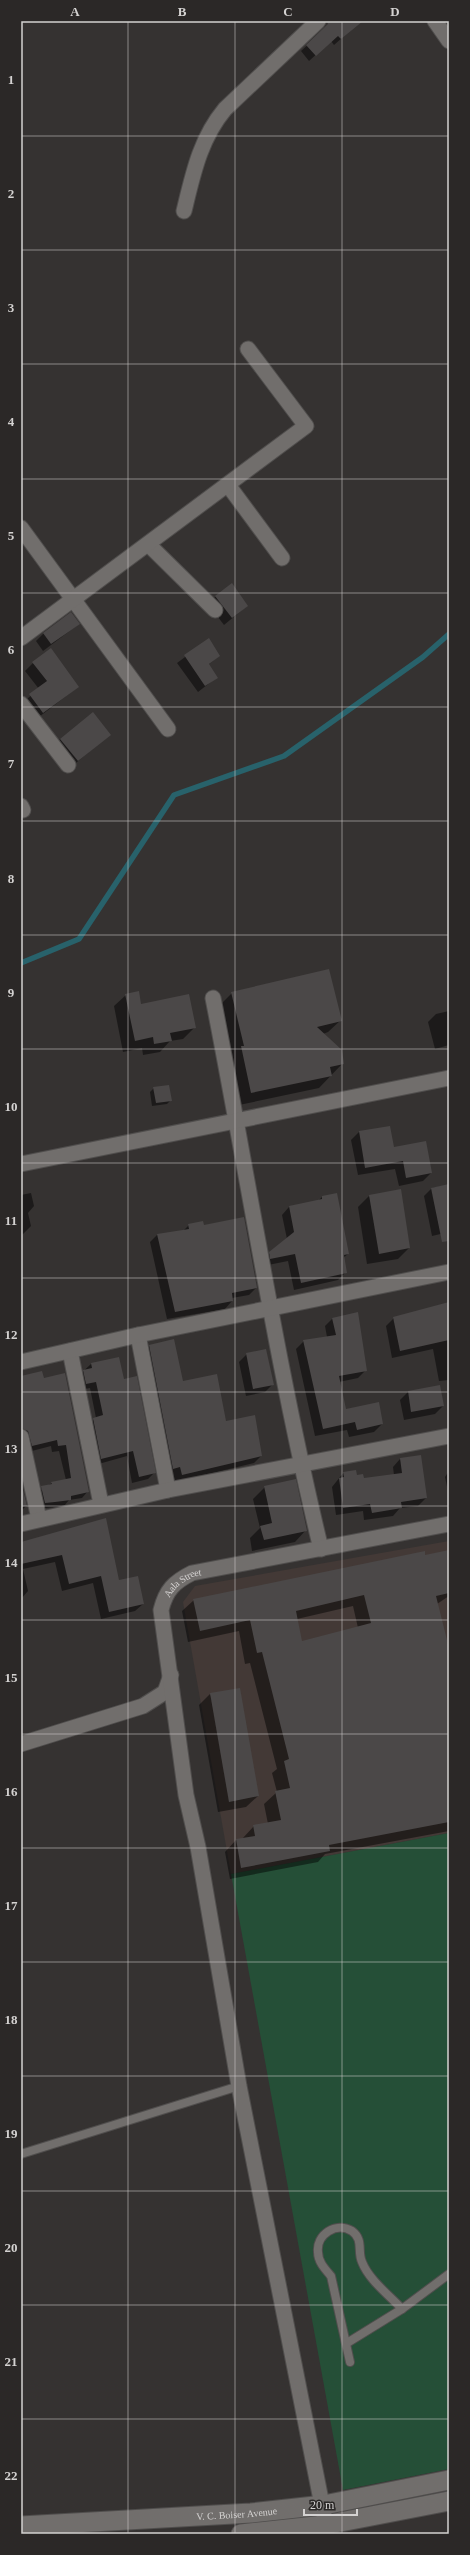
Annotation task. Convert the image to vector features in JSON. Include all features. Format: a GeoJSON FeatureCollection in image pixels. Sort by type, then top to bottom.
{"type":"FeatureCollection","features":[{"type":"Feature","properties":{"kind":"street"},"geometry":{"type":"LineString","coordinates":[[184,211],[198,157],[213,123],[225,109],[318,21]]}},
{"type":"Feature","properties":{"kind":"street"},"geometry":{"type":"LineString","coordinates":[[436,21],[449,41]]}},
{"type":"Feature","properties":{"kind":"street"},"geometry":{"type":"LineString","coordinates":[[21,638],[149,545],[306,426],[248,349]]}},
{"type":"Feature","properties":{"kind":"street"},"geometry":{"type":"LineString","coordinates":[[228,485],[282,558]]}},
{"type":"Feature","properties":{"kind":"street"},"geometry":{"type":"LineString","coordinates":[[21,528],[168,729]]}},
{"type":"Feature","properties":{"kind":"street"},"geometry":{"type":"LineString","coordinates":[[149,545],[215,610]]}},
{"type":"Feature","properties":{"kind":"street"},"geometry":{"type":"LineString","coordinates":[[21,704],[68,765]]}},
{"type":"Feature","properties":{"kind":"street"},"geometry":{"type":"LineString","coordinates":[[213,998],[237,1120],[270,1310],[301,1465],[321,1549]]}},
{"type":"Feature","properties":{"kind":"street"},"geometry":{"type":"LineString","coordinates":[[21,1164],[449,1078]]}},
{"type":"Feature","properties":{"kind":"street"},"geometry":{"type":"LineString","coordinates":[[21,1362],[70,1350],[449,1272]]}},
{"type":"Feature","properties":{"kind":"street"},"geometry":{"type":"LineString","coordinates":[[138,1336],[168,1490]]}},
{"type":"Feature","properties":{"kind":"street"},"geometry":{"type":"LineString","coordinates":[[70,1350],[101,1504]]}},
{"type":"Feature","properties":{"kind":"street"},"geometry":{"type":"LineString","coordinates":[[21,1524],[101,1504],[168,1490],[449,1436]]}},
{"type":"Feature","properties":{"kind":"street"},"geometry":{"type":"LineString","coordinates":[[21,1437],[39,1519]]}},
{"type":"Feature","properties":{"kind":"street","name":"Aala Street"},"geometry":{"type":"LineString","coordinates":[[325,2525],[324,2505],[239,2086],[198,1847],[186,1795],[171,1675],[161,1610],[165,1594],[176,1581],[192,1573],[449,1524]]}},
{"type":"Feature","properties":{"kind":"street"},"geometry":{"type":"LineString","coordinates":[[21,1744],[143,1706],[165,1692],[171,1675]]}},
{"type":"Feature","properties":{"kind":"street","name":"V. C. Boiser Avenue"},"geometry":{"type":"LineString","coordinates":[[21,2526],[251,2512],[324,2505],[449,2480]]}},
{"type":"Feature","properties":{"kind":"street","name":"V. C. Boiser Avenue"},"geometry":{"type":"LineString","coordinates":[[241,2534],[325,2525],[449,2501]]}},
{"type":"Feature","properties":{"kind":"lane"},"geometry":{"type":"LineString","coordinates":[[21,2154],[239,2086]]}},
{"type":"Feature","properties":{"kind":"lane"},"geometry":{"type":"LineString","coordinates":[[350,2362],[331,2276],[324,2268],[318,2254],[320,2239],[331,2230],[345,2228],[358,2237],[361,2244],[362,2261],[374,2279],[402,2309]]}},
{"type":"Feature","properties":{"kind":"lane"},"geometry":{"type":"LineString","coordinates":[[347,2343],[402,2309],[449,2275]]}},
{"type":"Feature","properties":{"kind":"shaded area"},"geometry":{"type":"Polygon","coordinates":[[[449,1541],[449,1833],[231,1874],[183,1602],[195,1586],[449,1541]]]}},
{"type":"Feature","properties":{"kind":"green space"},"geometry":{"type":"Polygon","coordinates":[[[449,1833],[449,2469],[343,2490],[231,1874],[449,1833]]]}},
{"type":"Feature","properties":{"kind":"building"},"geometry":{"type":"Polygon","coordinates":[[[327,21],[363,21],[341,39],[338,36],[316,56],[306,45],[328,24],[327,21]]]}},
{"type":"Feature","properties":{"kind":"building"},"geometry":{"type":"Polygon","coordinates":[[[232,583],[248,606],[232,618],[215,596],[232,583]]]}},
{"type":"Feature","properties":{"kind":"building"},"geometry":{"type":"Polygon","coordinates":[[[71,612],[80,624],[51,644],[43,633],[71,612]]]}},
{"type":"Feature","properties":{"kind":"building"},"geometry":{"type":"Polygon","coordinates":[[[209,638],[220,656],[209,664],[218,678],[205,686],[184,655],[209,638]]]}},
{"type":"Feature","properties":{"kind":"building"},"geometry":{"type":"Polygon","coordinates":[[[51,648],[79,687],[43,713],[29,694],[47,681],[32,662],[51,648]]]}},
{"type":"Feature","properties":{"kind":"building"},"geometry":{"type":"Polygon","coordinates":[[[93,712],[111,735],[78,761],[60,739],[93,712]]]}},
{"type":"Feature","properties":{"kind":"building"},"geometry":{"type":"Polygon","coordinates":[[[329,969],[342,1021],[317,1027],[342,1050],[344,1064],[330,1067],[332,1076],[251,1093],[241,1046],[244,1046],[231,992],[329,969]]]}},
{"type":"Feature","properties":{"kind":"building"},"geometry":{"type":"Polygon","coordinates":[[[139,991],[141,1004],[189,994],[196,1028],[170,1033],[172,1041],[154,1044],[153,1037],[135,1041],[125,994],[139,991]]]}},
{"type":"Feature","properties":{"kind":"building"},"geometry":{"type":"Polygon","coordinates":[[[169,1085],[172,1101],[156,1103],[153,1087],[169,1085]]]}},
{"type":"Feature","properties":{"kind":"building"},"geometry":{"type":"Polygon","coordinates":[[[390,1126],[394,1147],[426,1141],[432,1173],[406,1178],[403,1161],[365,1168],[359,1131],[390,1126]]]}},
{"type":"Feature","properties":{"kind":"building"},"geometry":{"type":"Polygon","coordinates":[[[449,1184],[449,1241],[442,1242],[431,1188],[449,1184]]]}},
{"type":"Feature","properties":{"kind":"building"},"geometry":{"type":"Polygon","coordinates":[[[401,1189],[410,1248],[379,1254],[369,1195],[401,1189]]]}},
{"type":"Feature","properties":{"kind":"building"},"geometry":{"type":"Polygon","coordinates":[[[337,1193],[349,1254],[344,1255],[347,1273],[301,1283],[295,1254],[270,1259],[269,1252],[294,1232],[289,1206],[322,1199],[322,1196],[337,1193]]]}},
{"type":"Feature","properties":{"kind":"building"},"geometry":{"type":"Polygon","coordinates":[[[244,1217],[257,1288],[232,1293],[233,1301],[175,1312],[157,1234],[189,1229],[188,1224],[203,1221],[204,1225],[244,1217]]]}},
{"type":"Feature","properties":{"kind":"building"},"geometry":{"type":"Polygon","coordinates":[[[449,1302],[449,1340],[400,1351],[393,1317],[449,1302]]]}},
{"type":"Feature","properties":{"kind":"building"},"geometry":{"type":"Polygon","coordinates":[[[358,1312],[367,1371],[339,1376],[346,1409],[379,1402],[383,1424],[357,1430],[355,1422],[323,1429],[303,1340],[336,1335],[332,1318],[358,1312]]]}},
{"type":"Feature","properties":{"kind":"building"},"geometry":{"type":"Polygon","coordinates":[[[174,1339],[183,1381],[217,1374],[226,1421],[255,1415],[262,1456],[182,1475],[180,1467],[173,1469],[149,1345],[174,1339]]]}},
{"type":"Feature","properties":{"kind":"building"},"geometry":{"type":"Polygon","coordinates":[[[266,1349],[274,1385],[253,1389],[246,1353],[266,1349]]]}},
{"type":"Feature","properties":{"kind":"building"},"geometry":{"type":"Polygon","coordinates":[[[119,1357],[124,1379],[137,1376],[156,1473],[139,1477],[133,1451],[101,1459],[93,1418],[103,1415],[96,1382],[86,1384],[83,1370],[92,1368],[91,1363],[119,1357]]]}},
{"type":"Feature","properties":{"kind":"building"},"geometry":{"type":"Polygon","coordinates":[[[42,1371],[44,1378],[65,1373],[89,1492],[71,1496],[71,1500],[45,1503],[41,1486],[52,1484],[51,1482],[71,1478],[66,1445],[58,1446],[57,1440],[32,1446],[28,1431],[21,1428],[21,1376],[42,1371]]]}},
{"type":"Feature","properties":{"kind":"building"},"geometry":{"type":"Polygon","coordinates":[[[440,1385],[444,1406],[411,1412],[408,1391],[440,1385]]]}},
{"type":"Feature","properties":{"kind":"building"},"geometry":{"type":"Polygon","coordinates":[[[421,1455],[427,1498],[401,1502],[402,1508],[372,1513],[370,1504],[343,1508],[339,1478],[344,1477],[343,1472],[356,1470],[357,1475],[363,1474],[364,1478],[402,1473],[400,1458],[421,1455]]]}},
{"type":"Feature","properties":{"kind":"building"},"geometry":{"type":"Polygon","coordinates":[[[296,1479],[307,1531],[264,1540],[260,1526],[272,1523],[264,1486],[296,1479]]]}},
{"type":"Feature","properties":{"kind":"building"},"geometry":{"type":"Polygon","coordinates":[[[21,1490],[23,1490],[27,1506],[21,1507],[21,1490]]]}},
{"type":"Feature","properties":{"kind":"building"},"geometry":{"type":"Polygon","coordinates":[[[106,1518],[119,1580],[138,1576],[144,1604],[109,1612],[101,1576],[69,1584],[62,1555],[21,1564],[21,1542],[106,1518]]]}},
{"type":"Feature","properties":{"kind":"building"},"geometry":{"type":"Polygon","coordinates":[[[449,1550],[449,1593],[436,1596],[449,1648],[449,1822],[329,1845],[330,1851],[241,1868],[236,1839],[255,1836],[253,1825],[281,1820],[275,1791],[290,1788],[284,1761],[289,1759],[262,1652],[257,1653],[250,1620],[200,1631],[193,1599],[425,1551],[425,1555],[449,1550]],[[364,1595],[296,1611],[302,1641],[371,1623],[364,1595]]]}},
{"type":"Feature","properties":{"kind":"building"},"geometry":{"type":"Polygon","coordinates":[[[240,1688],[259,1796],[229,1802],[210,1693],[240,1688]]]}},
{"type":"Feature","properties":{"kind":"waterway"},"geometry":{"type":"LineString","coordinates":[[21,963],[79,939],[174,795],[284,756],[423,657],[449,634]]}}]}
